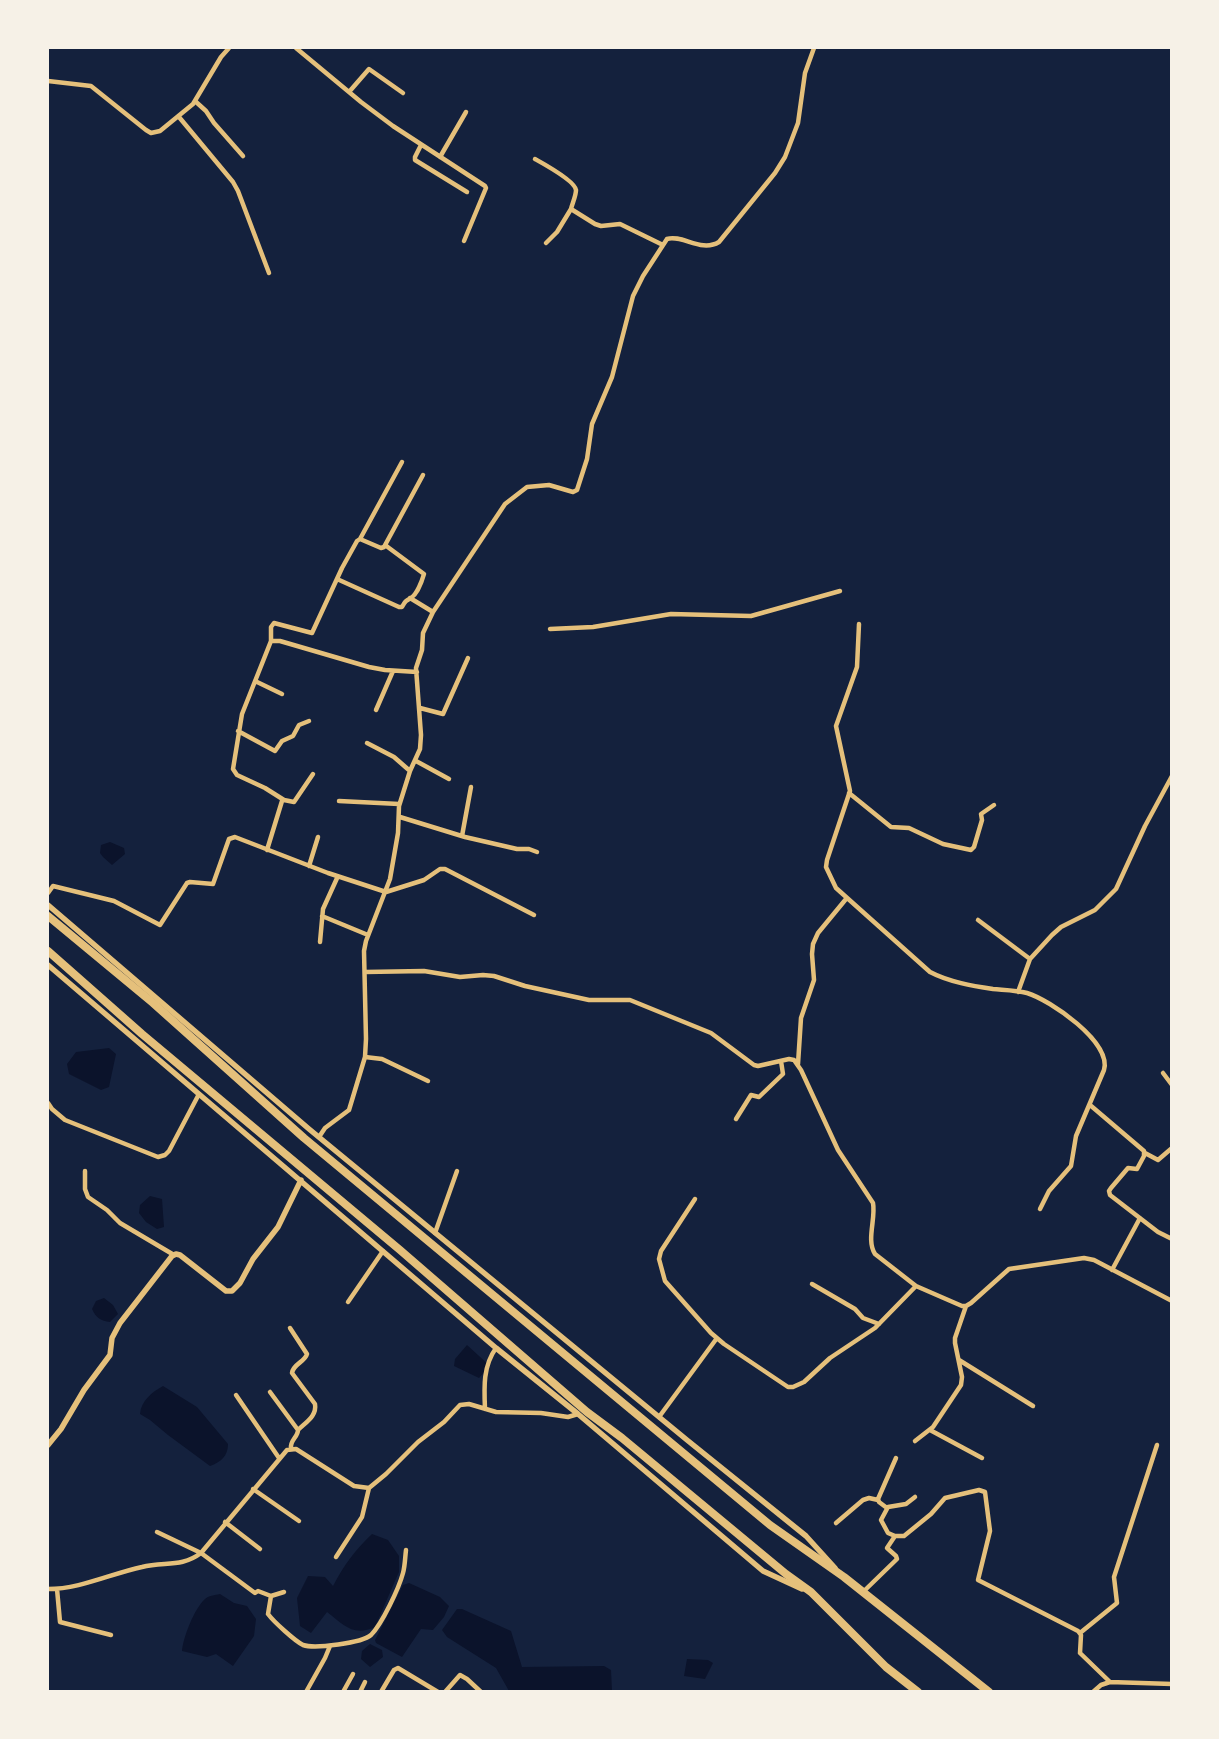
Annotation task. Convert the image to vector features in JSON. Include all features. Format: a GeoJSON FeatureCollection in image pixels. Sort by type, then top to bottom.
{"type":"FeatureCollection","features":[{"type":"Feature","properties":{"kind":"highway"},"geometry":{"type":"LineString","coordinates":[[48,916],[153,1003],[304,1138],[770,1525],[844,1577],[989,1692]]}},
{"type":"Feature","properties":{"kind":"highway"},"geometry":{"type":"LineString","coordinates":[[48,951],[142,1034],[293,1159],[588,1412],[771,1562],[811,1592],[886,1666],[918,1692]]}},
{"type":"Feature","properties":{"kind":"street"},"geometry":{"type":"LineString","coordinates":[[296,48],[392,126],[486,188],[464,241]]}},
{"type":"Feature","properties":{"kind":"street"},"geometry":{"type":"LineString","coordinates":[[319,1137],[325,1128],[349,1110],[365,1057],[364,952],[368,935],[386,892],[395,859],[400,817],[399,804],[410,771],[416,761],[421,742],[417,672],[422,650],[423,633],[433,612],[505,504],[527,487],[548,485],[574,492],[577,490],[588,459],[592,424],[612,377],[633,296],[643,276],[667,239],[675,238],[690,244],[712,246],[719,242],[775,173],[785,157],[798,123],[805,73],[814,48]]}},
{"type":"Feature","properties":{"kind":"street"},"geometry":{"type":"LineString","coordinates":[[48,81],[91,86],[151,133],[160,131],[196,101],[225,49]]}},
{"type":"Feature","properties":{"kind":"street"},"geometry":{"type":"LineString","coordinates":[[350,92],[369,69],[403,93]]}},
{"type":"Feature","properties":{"kind":"street"},"geometry":{"type":"LineString","coordinates":[[196,101],[243,156]]}},
{"type":"Feature","properties":{"kind":"street"},"geometry":{"type":"LineString","coordinates":[[440,157],[466,112]]}},
{"type":"Feature","properties":{"kind":"street"},"geometry":{"type":"LineString","coordinates":[[179,117],[233,182],[269,273]]}},
{"type":"Feature","properties":{"kind":"street"},"geometry":{"type":"LineString","coordinates":[[421,145],[415,160],[467,192]]}},
{"type":"Feature","properties":{"kind":"street"},"geometry":{"type":"LineString","coordinates":[[535,159],[561,175],[574,186],[576,191],[571,209],[557,232],[546,243]]}},
{"type":"Feature","properties":{"kind":"street"},"geometry":{"type":"LineString","coordinates":[[571,209],[595,224],[601,226],[620,224],[663,245]]}},
{"type":"Feature","properties":{"kind":"street"},"geometry":{"type":"LineString","coordinates":[[313,774],[294,802],[284,800],[234,772],[233,765],[242,714],[271,641],[272,624],[276,623],[312,633],[357,541],[360,540],[402,462]]}},
{"type":"Feature","properties":{"kind":"street"},"geometry":{"type":"LineString","coordinates":[[360,540],[381,548],[385,545],[423,474]]}},
{"type":"Feature","properties":{"kind":"street"},"geometry":{"type":"LineString","coordinates":[[337,579],[399,607],[402,606],[410,598],[423,579],[424,574],[385,545]]}},
{"type":"Feature","properties":{"kind":"street"},"geometry":{"type":"LineString","coordinates":[[550,629],[594,627],[671,614],[751,616],[840,590]]}},
{"type":"Feature","properties":{"kind":"street"},"geometry":{"type":"LineString","coordinates":[[410,598],[433,612]]}},
{"type":"Feature","properties":{"kind":"street"},"geometry":{"type":"LineString","coordinates":[[859,624],[857,667],[836,726],[848,778],[849,793],[826,864],[832,882],[846,899],[924,968],[936,975],[971,985],[1034,996],[1061,1011],[1089,1034],[1096,1042],[1105,1062],[1090,1105],[1076,1136],[1070,1166],[1049,1191],[1040,1209]]}},
{"type":"Feature","properties":{"kind":"street"},"geometry":{"type":"LineString","coordinates":[[271,641],[280,640],[369,667],[417,672]]}},
{"type":"Feature","properties":{"kind":"street"},"geometry":{"type":"LineString","coordinates":[[420,708],[441,714],[444,713],[468,658]]}},
{"type":"Feature","properties":{"kind":"street"},"geometry":{"type":"LineString","coordinates":[[376,710],[394,671]]}},
{"type":"Feature","properties":{"kind":"street"},"geometry":{"type":"LineString","coordinates":[[255,681],[282,694]]}},
{"type":"Feature","properties":{"kind":"street"},"geometry":{"type":"LineString","coordinates":[[238,731],[276,751],[282,741],[293,736],[299,725],[309,721]]}},
{"type":"Feature","properties":{"kind":"street"},"geometry":{"type":"LineString","coordinates":[[367,743],[389,754],[410,771]]}},
{"type":"Feature","properties":{"kind":"street"},"geometry":{"type":"LineString","coordinates":[[416,761],[449,778]]}},
{"type":"Feature","properties":{"kind":"street"},"geometry":{"type":"LineString","coordinates":[[1018,992],[1030,959],[1058,930],[1095,910],[1116,889],[1145,826],[1172,776]]}},
{"type":"Feature","properties":{"kind":"street"},"geometry":{"type":"LineString","coordinates":[[462,836],[471,787]]}},
{"type":"Feature","properties":{"kind":"street"},"geometry":{"type":"LineString","coordinates":[[849,793],[891,827],[909,828],[948,846],[971,850],[974,847],[982,820],[981,814],[994,805]]}},
{"type":"Feature","properties":{"kind":"street"},"geometry":{"type":"LineString","coordinates":[[267,850],[282,801],[284,800]]}},
{"type":"Feature","properties":{"kind":"street"},"geometry":{"type":"LineString","coordinates":[[339,801],[399,804]]}},
{"type":"Feature","properties":{"kind":"street"},"geometry":{"type":"LineString","coordinates":[[400,817],[462,836],[537,852]]}},
{"type":"Feature","properties":{"kind":"street"},"geometry":{"type":"LineString","coordinates":[[48,893],[53,886],[114,902],[160,924],[187,883],[213,884],[230,838],[235,836],[308,866],[386,892],[424,880],[442,869],[534,914]]}},
{"type":"Feature","properties":{"kind":"street"},"geometry":{"type":"LineString","coordinates":[[308,866],[318,837]]}},
{"type":"Feature","properties":{"kind":"street"},"geometry":{"type":"LineString","coordinates":[[320,942],[324,906],[338,876]]}},
{"type":"Feature","properties":{"kind":"street"},"geometry":{"type":"LineString","coordinates":[[846,899],[818,933],[813,944],[814,980],[801,1018],[798,1064],[838,1150],[873,1203],[871,1247],[873,1250],[916,1286],[966,1306]]}},
{"type":"Feature","properties":{"kind":"street"},"geometry":{"type":"LineString","coordinates":[[48,905],[319,1137],[659,1418],[806,1536],[844,1577]]}},
{"type":"Feature","properties":{"kind":"street"},"geometry":{"type":"LineString","coordinates":[[322,916],[368,935]]}},
{"type":"Feature","properties":{"kind":"street"},"geometry":{"type":"LineString","coordinates":[[978,920],[1030,959]]}},
{"type":"Feature","properties":{"kind":"street"},"geometry":{"type":"LineString","coordinates":[[48,968],[763,1572],[811,1592]]}},
{"type":"Feature","properties":{"kind":"street"},"geometry":{"type":"LineString","coordinates":[[364,972],[424,971],[460,977],[494,976],[525,986],[589,1000],[626,999],[711,1033],[754,1065],[758,1066],[789,1059],[798,1064]]}},
{"type":"Feature","properties":{"kind":"street"},"geometry":{"type":"LineString","coordinates":[[365,1057],[382,1059],[428,1081]]}},
{"type":"Feature","properties":{"kind":"street"},"geometry":{"type":"LineString","coordinates":[[736,1119],[750,1095],[759,1097],[784,1074],[781,1061]]}},
{"type":"Feature","properties":{"kind":"street"},"geometry":{"type":"LineString","coordinates":[[1163,1073],[1172,1085]]}},
{"type":"Feature","properties":{"kind":"street"},"geometry":{"type":"LineString","coordinates":[[48,1104],[65,1120],[158,1158],[169,1151],[199,1094]]}},
{"type":"Feature","properties":{"kind":"street"},"geometry":{"type":"LineString","coordinates":[[1090,1105],[1143,1149],[1145,1153],[1158,1160],[1172,1148]]}},
{"type":"Feature","properties":{"kind":"street"},"geometry":{"type":"LineString","coordinates":[[1145,1153],[1137,1169],[1128,1168],[1109,1191],[1110,1195],[1158,1232],[1172,1239]]}},
{"type":"Feature","properties":{"kind":"street"},"geometry":{"type":"LineString","coordinates":[[85,1171],[85,1189],[88,1197],[107,1210],[120,1223],[174,1255],[180,1255],[226,1291],[232,1291],[240,1283],[253,1259],[278,1227],[301,1180]]}},
{"type":"Feature","properties":{"kind":"street"},"geometry":{"type":"LineString","coordinates":[[435,1233],[457,1171]]}},
{"type":"Feature","properties":{"kind":"street"},"geometry":{"type":"LineString","coordinates":[[694,1199],[664,1244],[659,1259],[662,1273],[668,1286],[717,1338],[784,1385],[793,1387],[807,1380],[830,1358],[879,1324],[916,1286]]}},
{"type":"Feature","properties":{"kind":"street"},"geometry":{"type":"LineString","coordinates":[[1112,1270],[1140,1218]]}},
{"type":"Feature","properties":{"kind":"street"},"geometry":{"type":"LineString","coordinates":[[348,1302],[384,1251]]}},
{"type":"Feature","properties":{"kind":"street"},"geometry":{"type":"LineString","coordinates":[[48,1445],[61,1429],[84,1390],[110,1355],[112,1338],[120,1323],[174,1255]]}},
{"type":"Feature","properties":{"kind":"street"},"geometry":{"type":"LineString","coordinates":[[915,1441],[930,1430],[961,1385],[962,1377],[955,1338],[966,1306],[1005,1271],[1016,1267],[1084,1258],[1094,1260],[1172,1300]]}},
{"type":"Feature","properties":{"kind":"street"},"geometry":{"type":"LineString","coordinates":[[812,1284],[855,1309],[863,1318],[879,1324]]}},
{"type":"Feature","properties":{"kind":"street"},"geometry":{"type":"LineString","coordinates":[[1166,1298],[1172,1293]]}},
{"type":"Feature","properties":{"kind":"street"},"geometry":{"type":"LineString","coordinates":[[290,1328],[306,1351],[307,1356],[293,1368],[292,1373],[316,1408],[313,1415],[298,1430],[298,1433],[291,1442],[291,1448]]}},
{"type":"Feature","properties":{"kind":"street"},"geometry":{"type":"LineString","coordinates":[[659,1418],[717,1338]]}},
{"type":"Feature","properties":{"kind":"street"},"geometry":{"type":"LineString","coordinates":[[485,1409],[485,1376],[496,1348]]}},
{"type":"Feature","properties":{"kind":"street"},"geometry":{"type":"LineString","coordinates":[[959,1360],[1033,1406]]}},
{"type":"Feature","properties":{"kind":"street"},"geometry":{"type":"LineString","coordinates":[[270,1392],[298,1430]]}},
{"type":"Feature","properties":{"kind":"street"},"geometry":{"type":"LineString","coordinates":[[236,1395],[280,1458]]}},
{"type":"Feature","properties":{"kind":"street"},"geometry":{"type":"LineString","coordinates":[[336,1557],[362,1517],[369,1488],[418,1442],[444,1422],[460,1405],[469,1404],[496,1412],[541,1413],[568,1417],[578,1414]]}},
{"type":"Feature","properties":{"kind":"street"},"geometry":{"type":"LineString","coordinates":[[930,1430],[982,1458]]}},
{"type":"Feature","properties":{"kind":"street"},"geometry":{"type":"LineString","coordinates":[[1080,1633],[1117,1604],[1114,1577],[1157,1445]]}},
{"type":"Feature","properties":{"kind":"street"},"geometry":{"type":"LineString","coordinates":[[48,1589],[70,1588],[144,1566],[190,1560],[201,1553],[253,1488],[287,1450],[291,1448],[296,1449],[354,1486],[369,1488]]}},
{"type":"Feature","properties":{"kind":"street"},"geometry":{"type":"LineString","coordinates":[[878,1500],[896,1458]]}},
{"type":"Feature","properties":{"kind":"street"},"geometry":{"type":"LineString","coordinates":[[253,1488],[300,1521]]}},
{"type":"Feature","properties":{"kind":"street"},"geometry":{"type":"LineString","coordinates":[[915,1497],[906,1504],[892,1505],[887,1508],[882,1517],[881,1524],[888,1533],[895,1536],[906,1535],[931,1514],[945,1498],[982,1490],[985,1492],[990,1531],[978,1580],[1080,1633]]}},
{"type":"Feature","properties":{"kind":"street"},"geometry":{"type":"LineString","coordinates":[[836,1523],[863,1500],[869,1498],[878,1500],[887,1508]]}},
{"type":"Feature","properties":{"kind":"street"},"geometry":{"type":"LineString","coordinates":[[225,1522],[260,1549]]}},
{"type":"Feature","properties":{"kind":"street"},"geometry":{"type":"LineString","coordinates":[[158,1532],[201,1553],[256,1592],[271,1596],[284,1592]]}},
{"type":"Feature","properties":{"kind":"street"},"geometry":{"type":"LineString","coordinates":[[863,1592],[897,1559],[887,1548],[895,1536]]}},
{"type":"Feature","properties":{"kind":"street"},"geometry":{"type":"LineString","coordinates":[[271,1596],[268,1614],[275,1622],[303,1644],[330,1646],[369,1637],[380,1624],[403,1573],[406,1550]]}},
{"type":"Feature","properties":{"kind":"street"},"geometry":{"type":"LineString","coordinates":[[57,1589],[60,1622],[111,1635]]}},
{"type":"Feature","properties":{"kind":"street"},"geometry":{"type":"LineString","coordinates":[[1080,1633],[1080,1653],[1110,1682]]}},
{"type":"Feature","properties":{"kind":"street"},"geometry":{"type":"LineString","coordinates":[[306,1692],[326,1658],[330,1646]]}},
{"type":"Feature","properties":{"kind":"street"},"geometry":{"type":"LineString","coordinates":[[381,1692],[394,1670],[398,1668],[438,1692]]}},
{"type":"Feature","properties":{"kind":"street"},"geometry":{"type":"LineString","coordinates":[[343,1692],[353,1674]]}},
{"type":"Feature","properties":{"kind":"street"},"geometry":{"type":"LineString","coordinates":[[444,1692],[460,1675],[467,1678],[481,1692]]}},
{"type":"Feature","properties":{"kind":"street"},"geometry":{"type":"LineString","coordinates":[[360,1692],[365,1682]]}},
{"type":"Feature","properties":{"kind":"street"},"geometry":{"type":"LineString","coordinates":[[1093,1692],[1101,1685],[1110,1682],[1172,1684]]}},
{"type":"Feature","properties":{"kind":"water"},"geometry":{"type":"Polygon","coordinates":[[[110,842],[124,848],[125,854],[112,865],[100,853],[101,845],[110,842]]]}},
{"type":"Feature","properties":{"kind":"water"},"geometry":{"type":"Polygon","coordinates":[[[109,1048],[116,1054],[109,1087],[101,1090],[69,1074],[67,1064],[76,1052],[109,1048]]]}},
{"type":"Feature","properties":{"kind":"water"},"geometry":{"type":"Polygon","coordinates":[[[150,1196],[162,1199],[164,1227],[157,1229],[146,1222],[139,1213],[140,1205],[150,1196]]]}},
{"type":"Feature","properties":{"kind":"water"},"geometry":{"type":"Polygon","coordinates":[[[104,1298],[113,1305],[118,1314],[110,1322],[99,1319],[92,1309],[96,1301],[104,1298]]]}},
{"type":"Feature","properties":{"kind":"water"},"geometry":{"type":"Polygon","coordinates":[[[467,1345],[490,1366],[479,1378],[454,1366],[455,1359],[467,1345]]]}},
{"type":"Feature","properties":{"kind":"water"},"geometry":{"type":"Polygon","coordinates":[[[163,1386],[197,1407],[228,1444],[227,1452],[217,1463],[210,1466],[140,1414],[142,1405],[148,1397],[163,1386]]]}},
{"type":"Feature","properties":{"kind":"water"},"geometry":{"type":"Polygon","coordinates":[[[372,1534],[388,1540],[399,1556],[399,1572],[375,1627],[361,1631],[355,1630],[344,1625],[327,1612],[311,1633],[300,1626],[297,1598],[308,1576],[325,1577],[333,1586],[350,1558],[372,1534]]]}},
{"type":"Feature","properties":{"kind":"water"},"geometry":{"type":"Polygon","coordinates":[[[409,1583],[440,1597],[449,1606],[444,1617],[433,1630],[421,1629],[402,1657],[376,1643],[375,1640],[403,1585],[409,1583]]]}},
{"type":"Feature","properties":{"kind":"water"},"geometry":{"type":"Polygon","coordinates":[[[220,1594],[234,1603],[247,1606],[256,1619],[254,1636],[233,1666],[216,1654],[207,1657],[182,1651],[193,1616],[201,1604],[206,1598],[220,1594]]]}},
{"type":"Feature","properties":{"kind":"water"},"geometry":{"type":"Polygon","coordinates":[[[457,1609],[462,1609],[511,1631],[522,1667],[604,1666],[611,1670],[612,1691],[509,1691],[496,1668],[447,1637],[442,1630],[457,1609]]]}},
{"type":"Feature","properties":{"kind":"water"},"geometry":{"type":"Polygon","coordinates":[[[370,1644],[382,1650],[383,1657],[370,1667],[361,1659],[362,1651],[370,1644]]]}},
{"type":"Feature","properties":{"kind":"water"},"geometry":{"type":"Polygon","coordinates":[[[687,1659],[708,1660],[713,1663],[705,1679],[684,1676],[687,1659]]]}}]}
